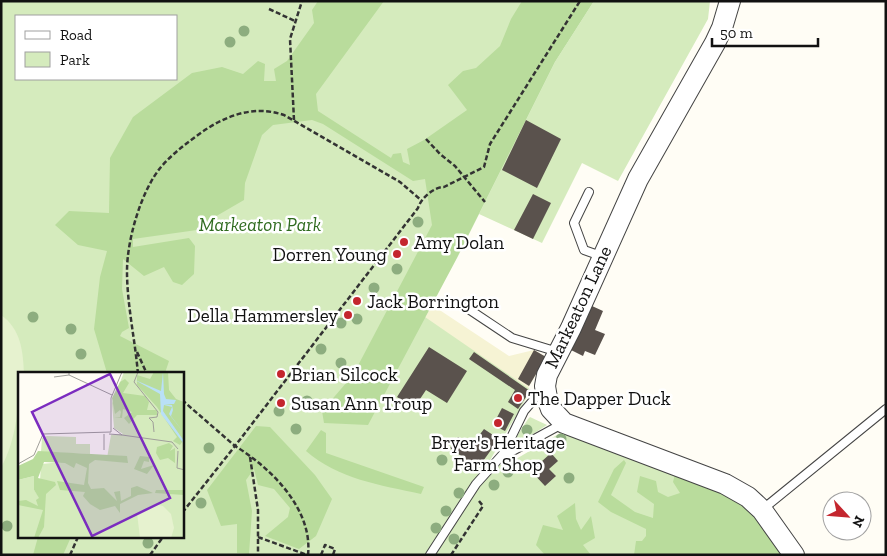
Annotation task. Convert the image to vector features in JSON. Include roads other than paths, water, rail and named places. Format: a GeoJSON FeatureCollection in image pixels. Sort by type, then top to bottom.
{"type":"FeatureCollection","features":[{"type":"Feature","properties":{"kind":"street","name":"Markeaton Lane"},"geometry":{"type":"LineString","coordinates":[[564,423],[551,409],[545,386],[547,375],[571,328],[601,256],[638,179],[715,43],[722,28],[730,1]]}},
{"type":"Feature","properties":{"kind":"street"},"geometry":{"type":"LineString","coordinates":[[564,423],[725,484],[748,498],[762,510],[794,555]]}},
{"type":"Feature","properties":{"kind":"lane"},"geometry":{"type":"LineString","coordinates":[[589,192],[574,223],[584,250],[601,256]]}},
{"type":"Feature","properties":{"kind":"lane"},"geometry":{"type":"LineString","coordinates":[[467,308],[512,338],[558,352]]}},
{"type":"Feature","properties":{"kind":"lane"},"geometry":{"type":"LineString","coordinates":[[430,555],[489,468],[503,454],[524,411],[545,386]]}},
{"type":"Feature","properties":{"kind":"lane"},"geometry":{"type":"LineString","coordinates":[[762,510],[886,408]]}},
{"type":"Feature","properties":{"kind":"lane"},"geometry":{"type":"LineString","coordinates":[[503,454],[508,454],[564,423]]}},
{"type":"Feature","properties":{"kind":"place","name":"Amy Dolan"},"geometry":{"type":"Point","coordinates":[404,242]}},
{"type":"Feature","properties":{"kind":"place","name":"Dorren Young"},"geometry":{"type":"Point","coordinates":[397,254]}},
{"type":"Feature","properties":{"kind":"place","name":"Jack Borrington"},"geometry":{"type":"Point","coordinates":[357,301]}},
{"type":"Feature","properties":{"kind":"place","name":"Della Hammersley"},"geometry":{"type":"Point","coordinates":[348,315]}},
{"type":"Feature","properties":{"kind":"place","name":"Brian Silcock"},"geometry":{"type":"Point","coordinates":[281,374]}},
{"type":"Feature","properties":{"kind":"place","name":"The Dapper Duck"},"geometry":{"type":"Point","coordinates":[518,398]}},
{"type":"Feature","properties":{"kind":"place","name":"Susan Ann Troup"},"geometry":{"type":"Point","coordinates":[281,403]}},
{"type":"Feature","properties":{"kind":"place","name":"Bryer's Heritage Farm Shop"},"geometry":{"type":"Point","coordinates":[498,423]}},
{"type":"Feature","properties":{"kind":"park label","name":"Markeaton Park"},"geometry":{"type":"Point","coordinates":[260,224]}}]}
